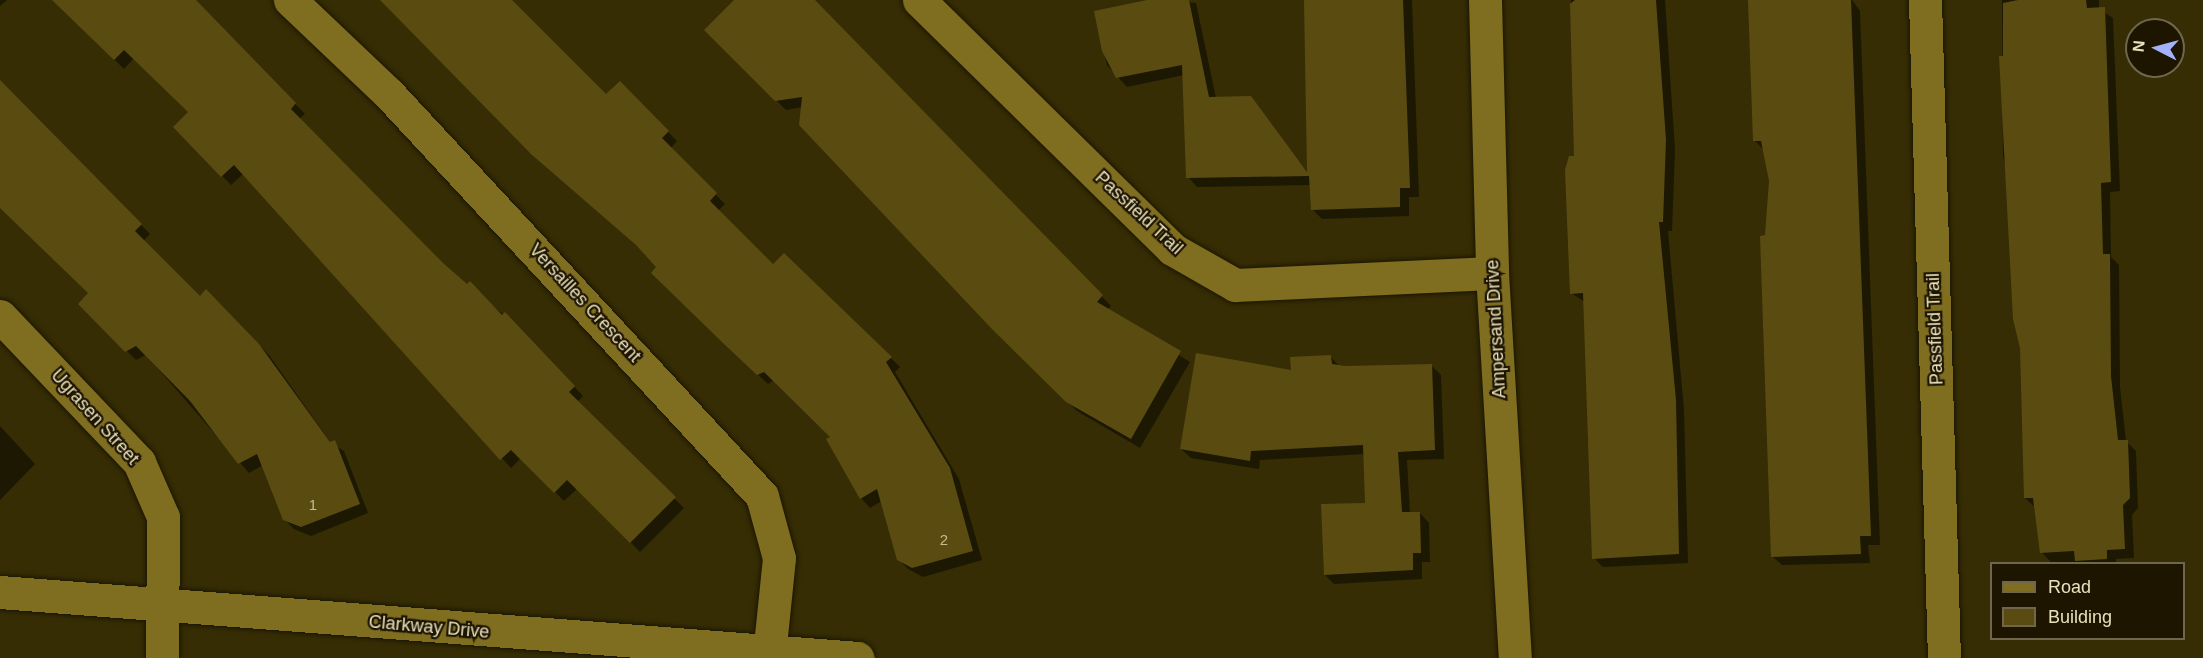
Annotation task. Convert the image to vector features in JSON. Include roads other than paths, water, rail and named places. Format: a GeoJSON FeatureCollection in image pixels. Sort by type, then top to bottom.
{"type":"FeatureCollection","features":[{"type":"Feature","properties":{"kind":"street","name":"Versailles Crescent"},"geometry":{"type":"LineString","coordinates":[[290,0],[389,94],[762,496],[779,558],[769,654]]}},
{"type":"Feature","properties":{"kind":"street","name":"Passfield Trail"},"geometry":{"type":"LineString","coordinates":[[919,0],[1172,249],[1235,285],[1492,273]]}},
{"type":"Feature","properties":{"kind":"street","name":"Ampersand Drive"},"geometry":{"type":"LineString","coordinates":[[1485,0],[1492,273],[1515,658]]}},
{"type":"Feature","properties":{"kind":"street","name":"Passfield Trail"},"geometry":{"type":"LineString","coordinates":[[1925,0],[1944,658]]}},
{"type":"Feature","properties":{"kind":"street","name":"Ugrasen Street"},"geometry":{"type":"LineString","coordinates":[[0,316],[139,462],[162,517],[166,605],[162,658]]}},
{"type":"Feature","properties":{"kind":"street","name":"Clarkway Drive"},"geometry":{"type":"LineString","coordinates":[[0,592],[769,654],[857,658]]}}]}
